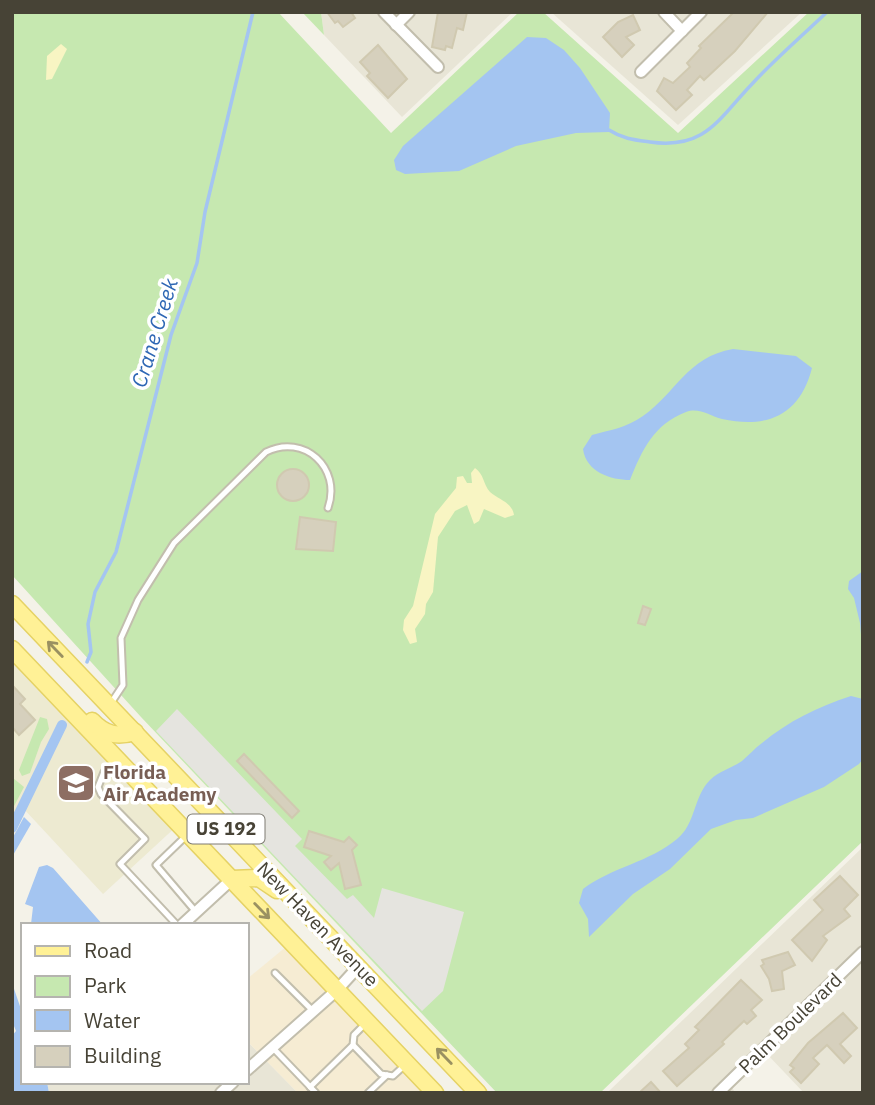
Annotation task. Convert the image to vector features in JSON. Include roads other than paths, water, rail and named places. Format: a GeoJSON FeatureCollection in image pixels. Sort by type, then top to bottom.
{"type":"FeatureCollection","features":[{"type":"Feature","properties":{"kind":"main road","name":"New Haven Avenue"},"geometry":{"type":"LineString","coordinates":[[12,604],[478,1093]]}},
{"type":"Feature","properties":{"kind":"main road","name":"New Haven Avenue"},"geometry":{"type":"LineString","coordinates":[[13,651],[435,1093]]}},
{"type":"Feature","properties":{"kind":"main road"},"geometry":{"type":"LineString","coordinates":[[13,651],[36,661],[102,731],[122,736],[135,732]]}},
{"type":"Feature","properties":{"kind":"main road"},"geometry":{"type":"LineString","coordinates":[[232,879],[259,878],[294,900]]}},
{"type":"Feature","properties":{"kind":"street"},"geometry":{"type":"LineString","coordinates":[[384,12],[438,67]]}},
{"type":"Feature","properties":{"kind":"street"},"geometry":{"type":"LineString","coordinates":[[396,25],[410,12]]}},
{"type":"Feature","properties":{"kind":"street"},"geometry":{"type":"LineString","coordinates":[[664,12],[682,31]]}},
{"type":"Feature","properties":{"kind":"street"},"geometry":{"type":"LineString","coordinates":[[641,72],[701,12]]}},
{"type":"Feature","properties":{"kind":"street"},"geometry":{"type":"LineString","coordinates":[[182,923],[232,879]]}},
{"type":"Feature","properties":{"kind":"street","name":"Palm Boulevard"},"geometry":{"type":"LineString","coordinates":[[718,1093],[863,953]]}},
{"type":"Feature","properties":{"kind":"street"},"geometry":{"type":"LineString","coordinates":[[248,1069],[337,990],[358,967]]}},
{"type":"Feature","properties":{"kind":"lane"},"geometry":{"type":"LineString","coordinates":[[110,706],[123,685],[121,638],[138,600],[174,543],[266,452],[277,446],[289,446],[314,454],[326,464],[333,494],[328,508]]}},
{"type":"Feature","properties":{"kind":"lane"},"geometry":{"type":"LineString","coordinates":[[117,759],[104,772],[98,786],[101,794],[145,839],[120,864],[177,923]]}},
{"type":"Feature","properties":{"kind":"lane"},"geometry":{"type":"LineString","coordinates":[[189,834],[156,865],[196,912]]}},
{"type":"Feature","properties":{"kind":"lane"},"geometry":{"type":"LineString","coordinates":[[275,973],[313,1011]]}},
{"type":"Feature","properties":{"kind":"lane"},"geometry":{"type":"LineString","coordinates":[[310,1087],[353,1045],[354,1035],[367,1022]]}},
{"type":"Feature","properties":{"kind":"lane"},"geometry":{"type":"LineString","coordinates":[[353,1045],[381,1074],[393,1076],[407,1063]]}},
{"type":"Feature","properties":{"kind":"lane"},"geometry":{"type":"LineString","coordinates":[[272,1047],[316,1093]]}},
{"type":"Feature","properties":{"kind":"lane"},"geometry":{"type":"LineString","coordinates":[[368,1093],[387,1075]]}},
{"type":"Feature","properties":{"kind":"water"},"geometry":{"type":"Polygon","coordinates":[[[527,37],[546,38],[564,50],[580,68],[610,113],[609,132],[576,133],[516,146],[459,171],[405,174],[396,170],[394,160],[403,146],[527,37]]]}},
{"type":"Feature","properties":{"kind":"water"},"geometry":{"type":"Polygon","coordinates":[[[733,349],[796,356],[812,368],[807,384],[790,407],[768,420],[739,422],[695,411],[675,417],[665,423],[650,439],[630,480],[600,473],[589,464],[583,449],[592,435],[637,420],[655,407],[693,367],[717,353],[733,349]]]}},
{"type":"Feature","properties":{"kind":"water"},"geometry":{"type":"Polygon","coordinates":[[[863,571],[863,658],[860,623],[854,598],[848,589],[849,581],[863,571]]]}},
{"type":"Feature","properties":{"kind":"water"},"geometry":{"type":"Polygon","coordinates":[[[851,696],[863,699],[863,759],[859,764],[824,787],[753,818],[736,820],[711,829],[670,869],[633,894],[589,937],[588,919],[579,903],[583,889],[677,839],[688,826],[704,787],[714,777],[742,761],[772,735],[815,710],[851,696]]]}},
{"type":"Feature","properties":{"kind":"water"},"geometry":{"type":"Polygon","coordinates":[[[24,817],[31,824],[12,857],[12,839],[24,817]]]}},
{"type":"Feature","properties":{"kind":"water"},"geometry":{"type":"Polygon","coordinates":[[[47,865],[53,868],[101,923],[31,923],[33,907],[25,904],[39,867],[47,865]]]}},
{"type":"Feature","properties":{"kind":"water"},"geometry":{"type":"Polygon","coordinates":[[[12,983],[21,1009],[21,1084],[47,1084],[49,1093],[12,1092],[12,1036],[16,1031],[12,1021],[12,983]]]}},
{"type":"Feature","properties":{"kind":"waterway","name":"Crane Creek"},"geometry":{"type":"LineString","coordinates":[[87,662],[91,652],[88,624],[95,592],[116,552],[171,335],[197,263],[205,212],[253,12]]}},
{"type":"Feature","properties":{"kind":"waterway"},"geometry":{"type":"LineString","coordinates":[[609,130],[634,140],[650,142],[669,143],[698,136],[710,129],[761,75],[827,12]]}},
{"type":"Feature","properties":{"kind":"waterway","name":"Crane Creek"},"geometry":{"type":"LineString","coordinates":[[12,828],[62,725]]}},
{"type":"Feature","properties":{"kind":"place","name":"Florida Air Academy"},"geometry":{"type":"Point","coordinates":[76,783]}}]}
